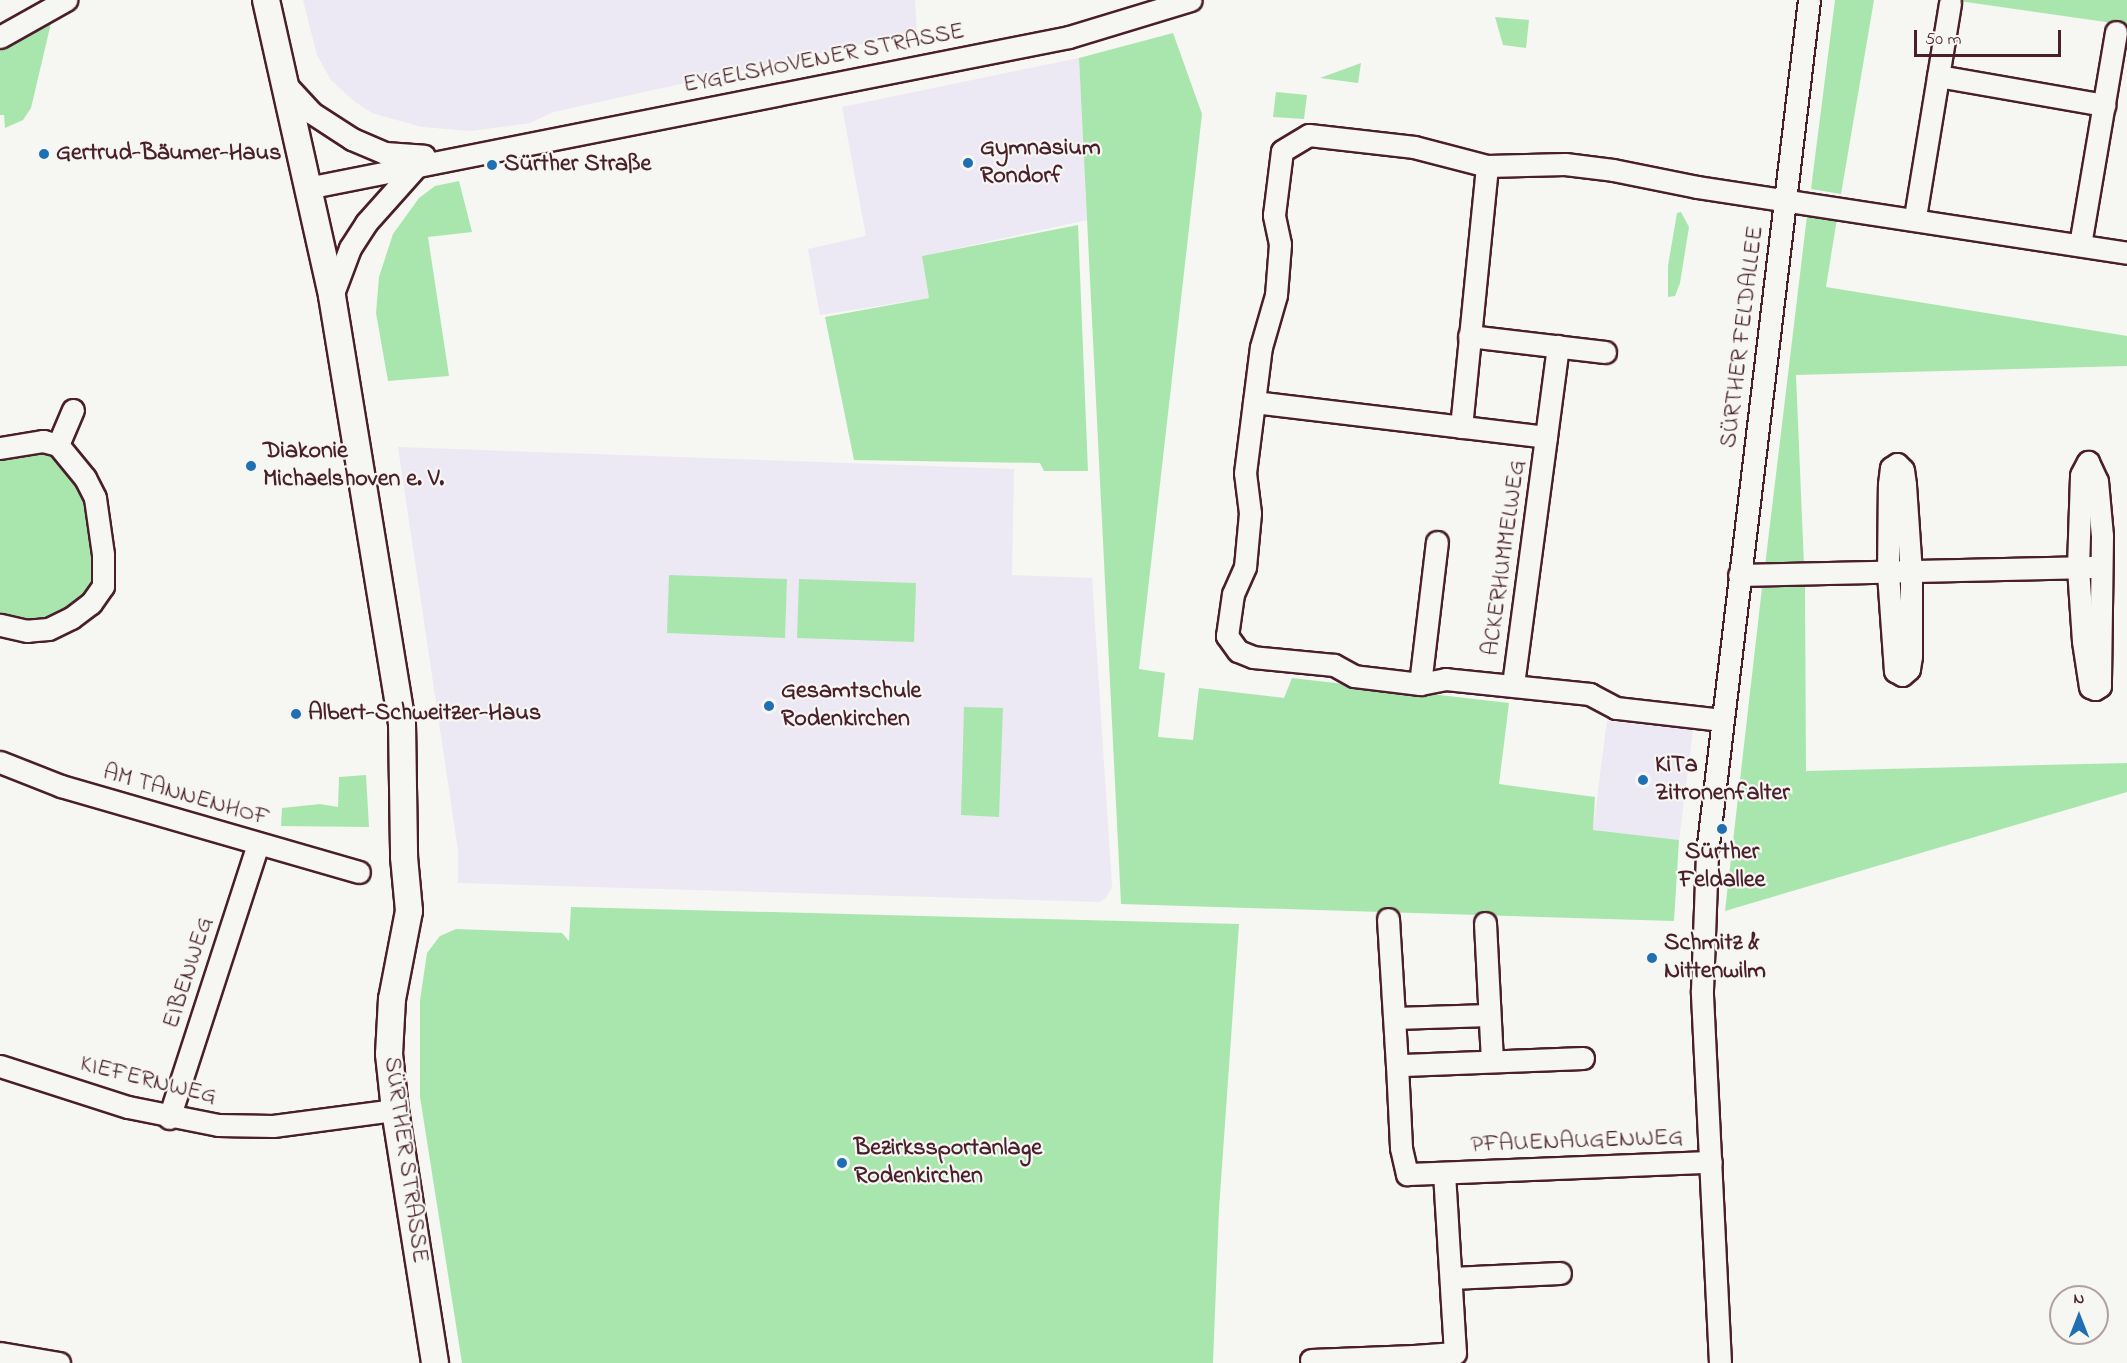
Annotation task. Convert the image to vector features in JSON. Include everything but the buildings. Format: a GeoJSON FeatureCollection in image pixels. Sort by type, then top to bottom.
{"type":"FeatureCollection","features":[{"type":"Feature","properties":{"kind":"street"},"geometry":{"type":"LineString","coordinates":[[0,37],[66,0]]}},
{"type":"Feature","properties":{"kind":"street","name":"SÜRTHER STRASSE"},"geometry":{"type":"LineString","coordinates":[[266,0],[332,296],[402,723],[404,857],[409,911],[392,999],[389,1054],[395,1110],[435,1363]]}},
{"type":"Feature","properties":{"kind":"street","name":"EYGELSHOVENER STRASSE"},"geometry":{"type":"LineString","coordinates":[[307,188],[464,155],[1069,37],[1191,0]]}},
{"type":"Feature","properties":{"kind":"street","name":"SÜRTHER FELDALLEE"},"geometry":{"type":"LineString","coordinates":[[1720,1363],[1703,924],[1722,720],[1809,0]]}},
{"type":"Feature","properties":{"kind":"street"},"geometry":{"type":"LineString","coordinates":[[1915,217],[1950,3]]}},
{"type":"Feature","properties":{"kind":"street"},"geometry":{"type":"LineString","coordinates":[[2080,245],[2116,32]]}},
{"type":"Feature","properties":{"kind":"street"},"geometry":{"type":"LineString","coordinates":[[1938,76],[2104,105]]}},
{"type":"Feature","properties":{"kind":"street","name":"EYGELSHOVENER STRASSE"},"geometry":{"type":"LineString","coordinates":[[286,85],[312,113],[385,153],[464,155]]}},
{"type":"Feature","properties":{"kind":"street"},"geometry":{"type":"LineString","coordinates":[[1722,720],[1616,708],[1590,694],[1446,679],[1420,684],[1354,676],[1334,665],[1253,657],[1238,651],[1227,636],[1233,594],[1245,567],[1250,513],[1245,473],[1261,347],[1275,295],[1280,244],[1274,215],[1282,151],[1310,135],[1414,147],[1487,166],[1564,164],[1915,217],[2127,253]]}},
{"type":"Feature","properties":{"kind":"street"},"geometry":{"type":"LineString","coordinates":[[332,296],[350,248],[366,223],[418,165]]}},
{"type":"Feature","properties":{"kind":"street"},"geometry":{"type":"LineString","coordinates":[[1461,426],[1487,166]]}},
{"type":"Feature","properties":{"kind":"street"},"geometry":{"type":"LineString","coordinates":[[1469,336],[1605,352]]}},
{"type":"Feature","properties":{"kind":"street","name":"ACKERHUMMELWEG"},"geometry":{"type":"LineString","coordinates":[[1513,685],[1558,346]]}},
{"type":"Feature","properties":{"kind":"street","name":"ACKERHUMMELWEG"},"geometry":{"type":"LineString","coordinates":[[1254,402],[1546,437]]}},
{"type":"Feature","properties":{"kind":"street"},"geometry":{"type":"LineString","coordinates":[[58,445],[73,410]]}},
{"type":"Feature","properties":{"kind":"street"},"geometry":{"type":"LineString","coordinates":[[0,448],[42,441],[58,445],[85,478],[95,498],[103,538],[103,586],[91,603],[48,629],[27,631],[0,626]]}},
{"type":"Feature","properties":{"kind":"street"},"geometry":{"type":"LineString","coordinates":[[2088,462],[2097,481],[2103,567],[2100,686],[2095,689],[2090,687],[2083,641],[2078,567],[2081,475],[2088,462]]}},
{"type":"Feature","properties":{"kind":"street"},"geometry":{"type":"LineString","coordinates":[[1897,464],[1903,470],[1905,485],[1911,572],[1911,656],[1909,669],[1902,675],[1895,671],[1888,574],[1889,484],[1891,468],[1897,464]]}},
{"type":"Feature","properties":{"kind":"street"},"geometry":{"type":"LineString","coordinates":[[1420,684],[1437,542]]}},
{"type":"Feature","properties":{"kind":"street"},"geometry":{"type":"LineString","coordinates":[[1739,575],[1888,574],[2103,567]]}},
{"type":"Feature","properties":{"kind":"street","name":"AM TANNENHOF"},"geometry":{"type":"LineString","coordinates":[[0,762],[61,786],[359,872]]}},
{"type":"Feature","properties":{"kind":"street","name":"EIBENWEG"},"geometry":{"type":"LineString","coordinates":[[169,1118],[258,844]]}},
{"type":"Feature","properties":{"kind":"street","name":"PFAUENAUGENWEG"},"geometry":{"type":"LineString","coordinates":[[1388,919],[1401,1148],[1407,1174],[1711,1162]]}},
{"type":"Feature","properties":{"kind":"street"},"geometry":{"type":"LineString","coordinates":[[1485,922],[1492,1061]]}},
{"type":"Feature","properties":{"kind":"street"},"geometry":{"type":"LineString","coordinates":[[1395,1018],[1489,1016]]}},
{"type":"Feature","properties":{"kind":"street"},"geometry":{"type":"LineString","coordinates":[[1397,1065],[1583,1058]]}},
{"type":"Feature","properties":{"kind":"street","name":"KIEFERNWEG"},"geometry":{"type":"LineString","coordinates":[[0,1066],[169,1118],[218,1125],[273,1126],[395,1110]]}},
{"type":"Feature","properties":{"kind":"street","name":"PFAUENAUGENWEG"},"geometry":{"type":"LineString","coordinates":[[1311,1360],[1414,1360],[1455,1353],[1444,1173]]}},
{"type":"Feature","properties":{"kind":"street"},"geometry":{"type":"LineString","coordinates":[[1451,1278],[1560,1273]]}},
{"type":"Feature","properties":{"kind":"street"},"geometry":{"type":"LineString","coordinates":[[0,1353],[60,1363]]}},
{"type":"Feature","properties":{"kind":"shaded area"},"geometry":{"type":"Polygon","coordinates":[[[303,0],[915,0],[917,32],[553,112],[530,123],[471,131],[422,127],[372,113],[354,101],[331,80],[317,55],[303,0]]]}},
{"type":"Feature","properties":{"kind":"shaded area","name":"Gymnasium Rondorf"},"geometry":{"type":"Polygon","coordinates":[[[1079,58],[1087,220],[922,256],[929,298],[820,315],[808,249],[866,236],[842,107],[1079,58]]]}},
{"type":"Feature","properties":{"kind":"shaded area","name":"Gesamtschule Rodenkirchen"},"geometry":{"type":"Polygon","coordinates":[[[398,447],[1014,469],[1012,575],[1092,578],[1112,887],[1106,898],[1100,902],[458,883],[458,850],[398,447]]]}},
{"type":"Feature","properties":{"kind":"shaded area","name":"KiTa Zitronenfalter"},"geometry":{"type":"Polygon","coordinates":[[[1607,721],[1693,730],[1679,840],[1593,830],[1607,721]]]}},
{"type":"Feature","properties":{"kind":"green space"},"geometry":{"type":"Polygon","coordinates":[[[1835,0],[1874,0],[1841,194],[1811,189],[1835,0]]]}},
{"type":"Feature","properties":{"kind":"green space"},"geometry":{"type":"Polygon","coordinates":[[[1959,0],[2127,0],[2127,25],[1959,1],[1959,0]]]}},
{"type":"Feature","properties":{"kind":"green space"},"geometry":{"type":"Polygon","coordinates":[[[1495,17],[1529,20],[1526,48],[1503,45],[1495,17]]]}},
{"type":"Feature","properties":{"kind":"green space"},"geometry":{"type":"Polygon","coordinates":[[[51,23],[31,108],[23,120],[5,128],[4,115],[0,115],[0,51],[51,23]]]}},
{"type":"Feature","properties":{"kind":"green space"},"geometry":{"type":"Polygon","coordinates":[[[1173,33],[1202,114],[1139,669],[1165,673],[1158,737],[1193,740],[1199,688],[1284,698],[1292,678],[1509,703],[1499,784],[1595,797],[1593,830],[1679,840],[1674,921],[1121,904],[1079,58],[1173,33]]]}},
{"type":"Feature","properties":{"kind":"green space"},"geometry":{"type":"Polygon","coordinates":[[[1361,63],[1358,83],[1320,78],[1361,63]]]}},
{"type":"Feature","properties":{"kind":"green space"},"geometry":{"type":"Polygon","coordinates":[[[1276,92],[1307,95],[1304,119],[1273,117],[1276,92]]]}},
{"type":"Feature","properties":{"kind":"green space"},"geometry":{"type":"Polygon","coordinates":[[[459,181],[472,232],[428,237],[449,376],[388,381],[376,313],[379,277],[393,234],[419,198],[435,186],[459,181]]]}},
{"type":"Feature","properties":{"kind":"green space"},"geometry":{"type":"Polygon","coordinates":[[[1681,212],[1689,227],[1680,283],[1675,296],[1668,297],[1668,266],[1677,213],[1681,212]]]}},
{"type":"Feature","properties":{"kind":"green space"},"geometry":{"type":"Polygon","coordinates":[[[1838,212],[1826,287],[2127,336],[2127,366],[1796,375],[1804,565],[1765,566],[1807,216],[1838,212]]]}},
{"type":"Feature","properties":{"kind":"green space"},"geometry":{"type":"Polygon","coordinates":[[[1078,225],[1088,471],[1044,471],[1040,463],[854,460],[825,317],[929,298],[922,256],[1078,225]]]}},
{"type":"Feature","properties":{"kind":"green space"},"geometry":{"type":"Polygon","coordinates":[[[50,450],[87,495],[99,553],[90,599],[48,622],[0,621],[0,455],[50,450]]]}},
{"type":"Feature","properties":{"kind":"green space"},"geometry":{"type":"Polygon","coordinates":[[[669,575],[787,579],[785,638],[667,633],[669,575]]]}},
{"type":"Feature","properties":{"kind":"green space"},"geometry":{"type":"Polygon","coordinates":[[[799,579],[916,583],[914,642],[797,638],[799,579]]]}},
{"type":"Feature","properties":{"kind":"green space"},"geometry":{"type":"Polygon","coordinates":[[[1805,586],[1806,771],[2127,763],[2127,792],[1725,911],[1762,588],[1805,586]]]}},
{"type":"Feature","properties":{"kind":"green space"},"geometry":{"type":"Polygon","coordinates":[[[964,707],[1003,708],[999,817],[961,815],[964,707]]]}},
{"type":"Feature","properties":{"kind":"green space"},"geometry":{"type":"Polygon","coordinates":[[[366,775],[369,827],[281,826],[282,808],[320,804],[338,807],[339,777],[366,775]]]}},
{"type":"Feature","properties":{"kind":"green space","name":"Bezirkssportanlage Rodenkirchen"},"geometry":{"type":"Polygon","coordinates":[[[571,907],[1239,924],[1219,1209],[1213,1363],[462,1363],[420,1097],[420,1000],[427,953],[440,936],[456,929],[562,933],[569,941],[571,907]]]}},
{"type":"Feature","properties":{"kind":"place","name":"Gertrud-Bäumer-Haus"},"geometry":{"type":"Point","coordinates":[44,154]}},
{"type":"Feature","properties":{"kind":"place","name":"Gymnasium Rondorf"},"geometry":{"type":"Point","coordinates":[968,163]}},
{"type":"Feature","properties":{"kind":"place","name":"Sürther Straße"},"geometry":{"type":"Point","coordinates":[492,165]}},
{"type":"Feature","properties":{"kind":"place","name":"Diakonie Michaelshoven e. V."},"geometry":{"type":"Point","coordinates":[251,466]}},
{"type":"Feature","properties":{"kind":"place","name":"Gesamtschule Rodenkirchen"},"geometry":{"type":"Point","coordinates":[769,706]}},
{"type":"Feature","properties":{"kind":"place","name":"Albert-Schweitzer-Haus"},"geometry":{"type":"Point","coordinates":[296,714]}},
{"type":"Feature","properties":{"kind":"place","name":"KiTa Zitronenfalter"},"geometry":{"type":"Point","coordinates":[1643,780]}},
{"type":"Feature","properties":{"kind":"place","name":"Sürther Feldallee"},"geometry":{"type":"Point","coordinates":[1722,829]}},
{"type":"Feature","properties":{"kind":"place","name":"Schmitz & Nittenwilm"},"geometry":{"type":"Point","coordinates":[1652,958]}},
{"type":"Feature","properties":{"kind":"place","name":"Bezirkssportanlage Rodenkirchen"},"geometry":{"type":"Point","coordinates":[842,1163]}}]}
